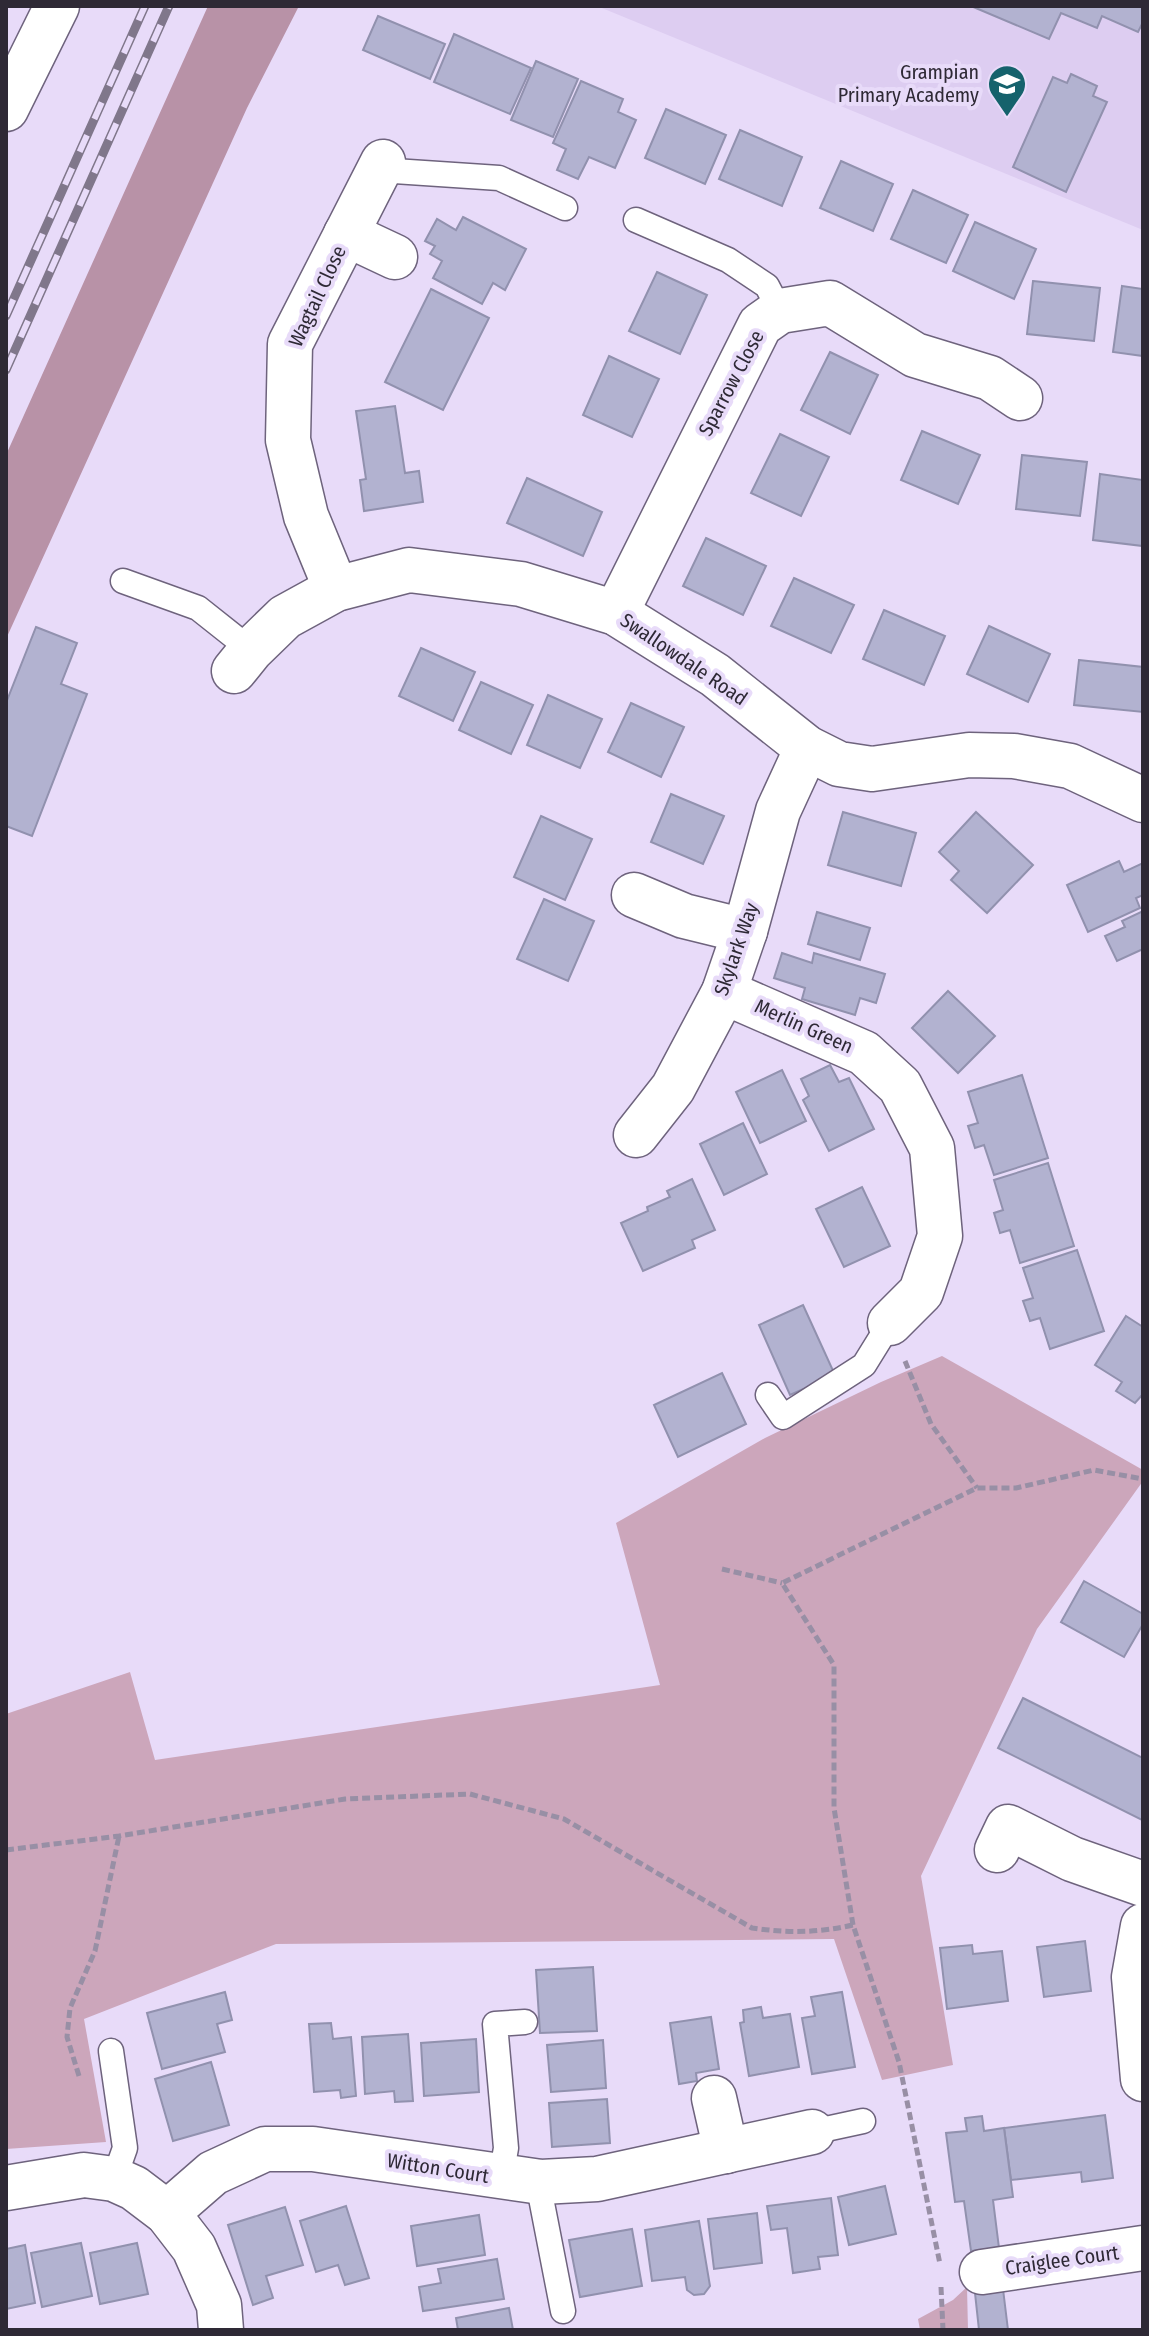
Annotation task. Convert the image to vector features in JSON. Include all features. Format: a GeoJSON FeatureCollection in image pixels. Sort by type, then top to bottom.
{"type":"FeatureCollection","features":[{"type":"Feature","properties":{"kind":"street"},"geometry":{"type":"LineString","coordinates":[[6,109],[57,6]]}},
{"type":"Feature","properties":{"kind":"street","name":"Wagtail Close"},"geometry":{"type":"LineString","coordinates":[[336,589],[306,516],[288,440],[290,344],[381,166]]}},
{"type":"Feature","properties":{"kind":"street","name":"Wagtail Close"},"geometry":{"type":"LineString","coordinates":[[346,234],[395,257]]}},
{"type":"Feature","properties":{"kind":"street","name":"Sparrow Close"},"geometry":{"type":"LineString","coordinates":[[616,613],[760,325],[780,311],[830,303],[915,355],[990,378],[1020,398]]}},
{"type":"Feature","properties":{"kind":"street","name":"Swallowdale Road"},"geometry":{"type":"LineString","coordinates":[[243,660],[285,617],[336,589],[409,570],[521,584],[616,613],[715,675],[807,748],[839,764],[872,769],[969,755],[1014,756],[1070,766],[1143,800]]}},
{"type":"Feature","properties":{"kind":"street","name":"Skylark Way"},"geometry":{"type":"LineString","coordinates":[[636,1135],[673,1088],[724,992],[745,931],[778,811],[807,748]]}},
{"type":"Feature","properties":{"kind":"street"},"geometry":{"type":"LineString","coordinates":[[634,895],[684,916],[745,931]]}},
{"type":"Feature","properties":{"kind":"street","name":"Merlin Green"},"geometry":{"type":"LineString","coordinates":[[724,992],[864,1053],[900,1086],[932,1148],[940,1236],[921,1292],[890,1323]]}},
{"type":"Feature","properties":{"kind":"street"},"geometry":{"type":"LineString","coordinates":[[997,1850],[1008,1827],[1072,1859],[1143,1884]]}},
{"type":"Feature","properties":{"kind":"street"},"geometry":{"type":"LineString","coordinates":[[1143,1926],[1134,1977],[1143,2079]]}},
{"type":"Feature","properties":{"kind":"street"},"geometry":{"type":"LineString","coordinates":[[714,2098],[726,2151]]}},
{"type":"Feature","properties":{"kind":"street","name":"Witton Court"},"geometry":{"type":"LineString","coordinates":[[167,2213],[213,2173],[265,2149],[313,2149],[521,2180],[597,2179],[812,2132]]}},
{"type":"Feature","properties":{"kind":"street"},"geometry":{"type":"LineString","coordinates":[[6,2188],[84,2175],[114,2179],[134,2188],[167,2213],[194,2248],[219,2305],[221,2330]]}},
{"type":"Feature","properties":{"kind":"street","name":"Craiglee Court"},"geometry":{"type":"LineString","coordinates":[[982,2272],[1143,2248]]}},
{"type":"Feature","properties":{"kind":"lane"},"geometry":{"type":"LineString","coordinates":[[381,166],[499,178],[565,208]]}},
{"type":"Feature","properties":{"kind":"lane"},"geometry":{"type":"LineString","coordinates":[[636,220],[728,260],[767,286],[780,311]]}},
{"type":"Feature","properties":{"kind":"lane"},"geometry":{"type":"LineString","coordinates":[[123,581],[198,608],[243,660]]}},
{"type":"Feature","properties":{"kind":"lane"},"geometry":{"type":"LineString","coordinates":[[768,1395],[783,1417],[864,1365],[890,1323]]}},
{"type":"Feature","properties":{"kind":"lane"},"geometry":{"type":"LineString","coordinates":[[525,2022],[495,2024],[506,2148],[521,2180],[541,2198],[563,2311]]}},
{"type":"Feature","properties":{"kind":"lane"},"geometry":{"type":"LineString","coordinates":[[111,2051],[125,2148],[114,2179]]}},
{"type":"Feature","properties":{"kind":"lane"},"geometry":{"type":"LineString","coordinates":[[812,2132],[863,2121]]}},
{"type":"Feature","properties":{"kind":"path"},"geometry":{"type":"LineString","coordinates":[[890,1323],[931,1424],[977,1488]]}},
{"type":"Feature","properties":{"kind":"path"},"geometry":{"type":"LineString","coordinates":[[722,1569],[782,1583],[977,1488],[1016,1488],[1094,1470],[1143,1479]]}},
{"type":"Feature","properties":{"kind":"path"},"geometry":{"type":"LineString","coordinates":[[782,1583],[834,1665],[834,1808],[853,1925],[902,2076],[942,2274],[943,2330]]}},
{"type":"Feature","properties":{"kind":"path"},"geometry":{"type":"LineString","coordinates":[[6,1850],[119,1836],[345,1799],[470,1794],[564,1819],[752,1928],[788,1933],[829,1931],[853,1925]]}},
{"type":"Feature","properties":{"kind":"path"},"geometry":{"type":"LineString","coordinates":[[82,2088],[67,2037],[70,2008],[95,1951],[119,1836]]}},
{"type":"Feature","properties":{"kind":"shaded area"},"geometry":{"type":"Polygon","coordinates":[[[208,6],[299,6],[247,108],[6,639],[6,455],[208,6]]]}},
{"type":"Feature","properties":{"kind":"shaded area","name":"Grampian Primary Academy"},"geometry":{"type":"Polygon","coordinates":[[[597,6],[1143,6],[1143,230],[597,6]]]}},
{"type":"Feature","properties":{"kind":"shaded area"},"geometry":{"type":"Polygon","coordinates":[[[942,1356],[1143,1470],[1143,1481],[1037,1629],[921,1876],[953,2065],[882,2080],[834,1939],[276,1944],[84,2019],[106,2142],[6,2149],[6,1714],[130,1672],[155,1760],[660,1685],[616,1523],[765,1438],[942,1356]]]}},
{"type":"Feature","properties":{"kind":"shaded area"},"geometry":{"type":"Polygon","coordinates":[[[967,2287],[968,2330],[920,2330],[918,2319],[953,2300],[967,2287]]]}},
{"type":"Feature","properties":{"kind":"building"},"geometry":{"type":"Polygon","coordinates":[[[971,6],[1139,6],[1143,8],[1143,22],[1138,32],[1102,16],[1097,28],[1061,13],[1049,39],[971,6]]]}},
{"type":"Feature","properties":{"kind":"building"},"geometry":{"type":"Polygon","coordinates":[[[378,16],[445,44],[430,79],[363,50],[378,16]]]}},
{"type":"Feature","properties":{"kind":"building"},"geometry":{"type":"Polygon","coordinates":[[[454,34],[531,68],[510,114],[434,82],[454,34]]]}},
{"type":"Feature","properties":{"kind":"building"},"geometry":{"type":"Polygon","coordinates":[[[536,61],[578,79],[553,137],[511,120],[536,61]]]}},
{"type":"Feature","properties":{"kind":"building"},"geometry":{"type":"Polygon","coordinates":[[[1071,74],[1097,86],[1093,96],[1107,102],[1066,192],[1013,167],[1053,77],[1067,83],[1071,74]]]}},
{"type":"Feature","properties":{"kind":"building"},"geometry":{"type":"Polygon","coordinates":[[[581,81],[623,99],[618,112],[636,120],[615,168],[589,157],[578,179],[557,170],[566,149],[553,143],[581,81]]]}},
{"type":"Feature","properties":{"kind":"building"},"geometry":{"type":"Polygon","coordinates":[[[666,109],[726,135],[705,184],[645,158],[666,109]]]}},
{"type":"Feature","properties":{"kind":"building"},"geometry":{"type":"Polygon","coordinates":[[[740,130],[802,157],[782,206],[719,179],[740,130]]]}},
{"type":"Feature","properties":{"kind":"building"},"geometry":{"type":"Polygon","coordinates":[[[841,161],[893,184],[873,231],[820,208],[841,161]]]}},
{"type":"Feature","properties":{"kind":"building"},"geometry":{"type":"Polygon","coordinates":[[[913,190],[968,215],[946,263],[891,239],[913,190]]]}},
{"type":"Feature","properties":{"kind":"building"},"geometry":{"type":"Polygon","coordinates":[[[463,217],[526,249],[505,290],[493,283],[482,304],[433,278],[442,261],[430,254],[435,246],[425,241],[437,219],[456,230],[463,217]]]}},
{"type":"Feature","properties":{"kind":"building"},"geometry":{"type":"Polygon","coordinates":[[[975,222],[1036,249],[1014,299],[953,271],[975,222]]]}},
{"type":"Feature","properties":{"kind":"building"},"geometry":{"type":"Polygon","coordinates":[[[657,272],[707,295],[680,354],[629,331],[657,272]]]}},
{"type":"Feature","properties":{"kind":"building"},"geometry":{"type":"Polygon","coordinates":[[[1033,281],[1100,288],[1094,341],[1027,334],[1033,281]]]}},
{"type":"Feature","properties":{"kind":"building"},"geometry":{"type":"Polygon","coordinates":[[[1122,286],[1143,289],[1143,356],[1113,352],[1122,286]]]}},
{"type":"Feature","properties":{"kind":"building"},"geometry":{"type":"Polygon","coordinates":[[[431,289],[489,318],[443,410],[385,382],[431,289]]]}},
{"type":"Feature","properties":{"kind":"building"},"geometry":{"type":"Polygon","coordinates":[[[830,352],[878,375],[850,434],[801,410],[830,352]]]}},
{"type":"Feature","properties":{"kind":"building"},"geometry":{"type":"Polygon","coordinates":[[[609,356],[659,379],[632,437],[583,415],[609,356]]]}},
{"type":"Feature","properties":{"kind":"building"},"geometry":{"type":"Polygon","coordinates":[[[395,406],[405,473],[419,471],[423,502],[364,511],[360,480],[366,479],[356,411],[395,406]]]}},
{"type":"Feature","properties":{"kind":"building"},"geometry":{"type":"Polygon","coordinates":[[[922,431],[980,455],[958,504],[901,480],[922,431]]]}},
{"type":"Feature","properties":{"kind":"building"},"geometry":{"type":"Polygon","coordinates":[[[780,434],[829,457],[801,516],[751,493],[780,434]]]}},
{"type":"Feature","properties":{"kind":"building"},"geometry":{"type":"Polygon","coordinates":[[[1022,455],[1087,462],[1080,516],[1016,509],[1022,455]]]}},
{"type":"Feature","properties":{"kind":"building"},"geometry":{"type":"Polygon","coordinates":[[[1100,474],[1143,480],[1143,546],[1093,540],[1100,474]]]}},
{"type":"Feature","properties":{"kind":"building"},"geometry":{"type":"Polygon","coordinates":[[[527,478],[602,512],[583,556],[507,523],[527,478]]]}},
{"type":"Feature","properties":{"kind":"building"},"geometry":{"type":"Polygon","coordinates":[[[706,538],[766,566],[743,615],[683,586],[706,538]]]}},
{"type":"Feature","properties":{"kind":"building"},"geometry":{"type":"Polygon","coordinates":[[[794,578],[854,605],[831,653],[771,626],[794,578]]]}},
{"type":"Feature","properties":{"kind":"building"},"geometry":{"type":"Polygon","coordinates":[[[884,610],[945,636],[924,685],[863,659],[884,610]]]}},
{"type":"Feature","properties":{"kind":"building"},"geometry":{"type":"Polygon","coordinates":[[[989,626],[1050,654],[1028,702],[967,674],[989,626]]]}},
{"type":"Feature","properties":{"kind":"building"},"geometry":{"type":"Polygon","coordinates":[[[36,627],[77,643],[61,684],[87,694],[32,836],[6,826],[6,703],[36,627]]]}},
{"type":"Feature","properties":{"kind":"building"},"geometry":{"type":"Polygon","coordinates":[[[421,648],[475,672],[453,721],[399,696],[421,648]]]}},
{"type":"Feature","properties":{"kind":"building"},"geometry":{"type":"Polygon","coordinates":[[[1079,660],[1143,667],[1143,712],[1074,705],[1079,660]]]}},
{"type":"Feature","properties":{"kind":"building"},"geometry":{"type":"Polygon","coordinates":[[[481,682],[533,705],[511,754],[459,730],[481,682]]]}},
{"type":"Feature","properties":{"kind":"building"},"geometry":{"type":"Polygon","coordinates":[[[548,695],[602,719],[580,768],[527,745],[548,695]]]}},
{"type":"Feature","properties":{"kind":"building"},"geometry":{"type":"Polygon","coordinates":[[[631,703],[684,727],[661,777],[608,752],[631,703]]]}},
{"type":"Feature","properties":{"kind":"building"},"geometry":{"type":"Polygon","coordinates":[[[671,794],[724,816],[703,864],[651,842],[671,794]]]}},
{"type":"Feature","properties":{"kind":"building"},"geometry":{"type":"Polygon","coordinates":[[[843,812],[916,833],[901,886],[828,865],[843,812]]]}},
{"type":"Feature","properties":{"kind":"building"},"geometry":{"type":"Polygon","coordinates":[[[976,812],[1033,865],[987,913],[951,880],[959,871],[939,852],[976,812]]]}},
{"type":"Feature","properties":{"kind":"building"},"geometry":{"type":"Polygon","coordinates":[[[541,816],[592,839],[565,900],[514,877],[541,816]]]}},
{"type":"Feature","properties":{"kind":"building"},"geometry":{"type":"Polygon","coordinates":[[[1119,861],[1124,872],[1143,863],[1143,895],[1136,898],[1140,908],[1088,932],[1067,885],[1119,861]]]}},
{"type":"Feature","properties":{"kind":"building"},"geometry":{"type":"Polygon","coordinates":[[[544,899],[594,921],[568,981],[517,959],[544,899]]]}},
{"type":"Feature","properties":{"kind":"building"},"geometry":{"type":"Polygon","coordinates":[[[1143,911],[1143,949],[1117,961],[1105,936],[1125,927],[1122,921],[1143,911]]]}},
{"type":"Feature","properties":{"kind":"building"},"geometry":{"type":"Polygon","coordinates":[[[817,912],[870,928],[860,960],[808,944],[817,912]]]}},
{"type":"Feature","properties":{"kind":"building"},"geometry":{"type":"Polygon","coordinates":[[[782,953],[812,963],[814,953],[885,974],[876,1003],[860,998],[855,1015],[802,999],[805,988],[774,978],[782,953]]]}},
{"type":"Feature","properties":{"kind":"building"},"geometry":{"type":"Polygon","coordinates":[[[948,991],[995,1036],[958,1073],[912,1028],[948,991]]]}},
{"type":"Feature","properties":{"kind":"building"},"geometry":{"type":"Polygon","coordinates":[[[830,1065],[839,1082],[849,1078],[874,1129],[829,1151],[803,1100],[809,1096],[801,1079],[830,1065]]]}},
{"type":"Feature","properties":{"kind":"building"},"geometry":{"type":"Polygon","coordinates":[[[782,1070],[806,1121],[760,1143],[736,1092],[782,1070]]]}},
{"type":"Feature","properties":{"kind":"building"},"geometry":{"type":"Polygon","coordinates":[[[1022,1075],[1048,1158],[994,1175],[984,1145],[975,1148],[968,1126],[978,1123],[968,1092],[1022,1075]]]}},
{"type":"Feature","properties":{"kind":"building"},"geometry":{"type":"Polygon","coordinates":[[[743,1123],[767,1174],[724,1195],[700,1144],[743,1123]]]}},
{"type":"Feature","properties":{"kind":"building"},"geometry":{"type":"Polygon","coordinates":[[[1048,1163],[1074,1246],[1020,1263],[1010,1230],[1000,1233],[994,1213],[1003,1210],[994,1180],[1048,1163]]]}},
{"type":"Feature","properties":{"kind":"building"},"geometry":{"type":"Polygon","coordinates":[[[692,1179],[715,1230],[692,1240],[695,1248],[643,1271],[621,1223],[648,1211],[647,1207],[670,1197],[667,1191],[692,1179]]]}},
{"type":"Feature","properties":{"kind":"building"},"geometry":{"type":"Polygon","coordinates":[[[862,1187],[890,1246],[844,1267],[816,1209],[862,1187]]]}},
{"type":"Feature","properties":{"kind":"building"},"geometry":{"type":"Polygon","coordinates":[[[1077,1250],[1104,1331],[1050,1349],[1040,1318],[1030,1321],[1023,1301],[1033,1298],[1023,1268],[1077,1250]]]}},
{"type":"Feature","properties":{"kind":"building"},"geometry":{"type":"Polygon","coordinates":[[[803,1305],[835,1375],[790,1395],[759,1325],[803,1305]]]}},
{"type":"Feature","properties":{"kind":"building"},"geometry":{"type":"Polygon","coordinates":[[[1126,1316],[1143,1327],[1143,1394],[1135,1403],[1116,1391],[1122,1382],[1095,1365],[1126,1316]]]}},
{"type":"Feature","properties":{"kind":"building"},"geometry":{"type":"Polygon","coordinates":[[[722,1373],[746,1424],[678,1457],[654,1405],[722,1373]]]}},
{"type":"Feature","properties":{"kind":"building"},"geometry":{"type":"Polygon","coordinates":[[[1084,1581],[1143,1614],[1143,1624],[1124,1657],[1061,1622],[1084,1581]]]}},
{"type":"Feature","properties":{"kind":"building"},"geometry":{"type":"Polygon","coordinates":[[[1023,1698],[1143,1758],[1142,1820],[998,1748],[1023,1698]]]}},
{"type":"Feature","properties":{"kind":"building"},"geometry":{"type":"Polygon","coordinates":[[[1085,1941],[1091,1991],[1044,1997],[1037,1947],[1085,1941]]]}},
{"type":"Feature","properties":{"kind":"building"},"geometry":{"type":"Polygon","coordinates":[[[972,1945],[973,1954],[1002,1951],[1008,2001],[947,2009],[940,1948],[972,1945]]]}},
{"type":"Feature","properties":{"kind":"building"},"geometry":{"type":"Polygon","coordinates":[[[593,1967],[597,2031],[540,2033],[536,1970],[593,1967]]]}},
{"type":"Feature","properties":{"kind":"building"},"geometry":{"type":"Polygon","coordinates":[[[225,1992],[232,2020],[217,2024],[225,2052],[162,2069],[147,2013],[225,1992]]]}},
{"type":"Feature","properties":{"kind":"building"},"geometry":{"type":"Polygon","coordinates":[[[842,1992],[855,2067],[812,2074],[802,2018],[815,2016],[811,1997],[842,1992]]]}},
{"type":"Feature","properties":{"kind":"building"},"geometry":{"type":"Polygon","coordinates":[[[761,2007],[763,2018],[790,2014],[799,2067],[749,2076],[740,2023],[744,2022],[743,2010],[761,2007]]]}},
{"type":"Feature","properties":{"kind":"building"},"geometry":{"type":"Polygon","coordinates":[[[711,2017],[719,2069],[696,2073],[697,2081],[679,2084],[670,2023],[711,2017]]]}},
{"type":"Feature","properties":{"kind":"building"},"geometry":{"type":"Polygon","coordinates":[[[331,2023],[333,2039],[351,2037],[356,2096],[341,2098],[340,2090],[314,2092],[309,2024],[331,2023]]]}},
{"type":"Feature","properties":{"kind":"building"},"geometry":{"type":"Polygon","coordinates":[[[408,2034],[413,2101],[395,2102],[394,2091],[365,2094],[362,2037],[408,2034]]]}},
{"type":"Feature","properties":{"kind":"building"},"geometry":{"type":"Polygon","coordinates":[[[476,2039],[479,2092],[424,2096],[421,2043],[476,2039]]]}},
{"type":"Feature","properties":{"kind":"building"},"geometry":{"type":"Polygon","coordinates":[[[603,2040],[606,2088],[551,2092],[547,2045],[603,2040]]]}},
{"type":"Feature","properties":{"kind":"building"},"geometry":{"type":"Polygon","coordinates":[[[211,2062],[229,2125],[173,2141],[155,2079],[211,2062]]]}},
{"type":"Feature","properties":{"kind":"building"},"geometry":{"type":"Polygon","coordinates":[[[607,2099],[610,2143],[552,2147],[549,2103],[607,2099]]]}},
{"type":"Feature","properties":{"kind":"building"},"geometry":{"type":"Polygon","coordinates":[[[1105,2115],[1113,2178],[1082,2182],[1081,2172],[1011,2180],[1004,2128],[1105,2115]]]}},
{"type":"Feature","properties":{"kind":"building"},"geometry":{"type":"Polygon","coordinates":[[[982,2116],[984,2131],[1004,2128],[1013,2197],[993,2200],[999,2248],[971,2251],[964,2201],[955,2202],[946,2133],[967,2131],[965,2118],[982,2116]]]}},
{"type":"Feature","properties":{"kind":"building"},"geometry":{"type":"Polygon","coordinates":[[[885,2186],[896,2234],[849,2245],[838,2197],[885,2186]]]}},
{"type":"Feature","properties":{"kind":"building"},"geometry":{"type":"Polygon","coordinates":[[[831,2198],[838,2255],[818,2257],[820,2269],[793,2273],[787,2228],[771,2230],[767,2206],[831,2198]]]}},
{"type":"Feature","properties":{"kind":"building"},"geometry":{"type":"Polygon","coordinates":[[[346,2206],[369,2278],[345,2285],[338,2265],[316,2272],[300,2221],[346,2206]]]}},
{"type":"Feature","properties":{"kind":"building"},"geometry":{"type":"Polygon","coordinates":[[[285,2207],[303,2265],[266,2276],[273,2298],[253,2305],[228,2225],[285,2207]]]}},
{"type":"Feature","properties":{"kind":"building"},"geometry":{"type":"Polygon","coordinates":[[[757,2213],[762,2263],[714,2269],[708,2219],[757,2213]]]}},
{"type":"Feature","properties":{"kind":"building"},"geometry":{"type":"Polygon","coordinates":[[[479,2215],[485,2255],[417,2266],[411,2226],[479,2215]]]}},
{"type":"Feature","properties":{"kind":"building"},"geometry":{"type":"Polygon","coordinates":[[[699,2221],[710,2286],[704,2294],[694,2295],[687,2290],[685,2277],[652,2281],[645,2230],[699,2221]]]}},
{"type":"Feature","properties":{"kind":"building"},"geometry":{"type":"Polygon","coordinates":[[[632,2229],[642,2286],[580,2297],[569,2240],[632,2229]]]}},
{"type":"Feature","properties":{"kind":"building"},"geometry":{"type":"Polygon","coordinates":[[[81,2243],[92,2296],[42,2307],[31,2253],[81,2243]]]}},
{"type":"Feature","properties":{"kind":"building"},"geometry":{"type":"Polygon","coordinates":[[[137,2243],[148,2294],[100,2304],[90,2253],[137,2243]]]}},
{"type":"Feature","properties":{"kind":"building"},"geometry":{"type":"Polygon","coordinates":[[[25,2245],[35,2303],[6,2309],[6,2249],[25,2245]]]}},
{"type":"Feature","properties":{"kind":"building"},"geometry":{"type":"Polygon","coordinates":[[[497,2259],[504,2299],[423,2311],[419,2287],[441,2283],[438,2269],[497,2259]]]}},
{"type":"Feature","properties":{"kind":"building"},"geometry":{"type":"Polygon","coordinates":[[[1003,2289],[1008,2330],[979,2330],[975,2293],[1003,2289]]]}},
{"type":"Feature","properties":{"kind":"building"},"geometry":{"type":"Polygon","coordinates":[[[509,2308],[513,2330],[458,2330],[456,2318],[509,2308]]]}},
{"type":"Feature","properties":{"kind":"railway"},"geometry":{"type":"LineString","coordinates":[[6,316],[145,6]]}},
{"type":"Feature","properties":{"kind":"railway"},"geometry":{"type":"LineString","coordinates":[[6,370],[169,6]]}},
{"type":"Feature","properties":{"kind":"place","name":"Grampian Primary Academy"},"geometry":{"type":"Point","coordinates":[1007,118]}}]}
